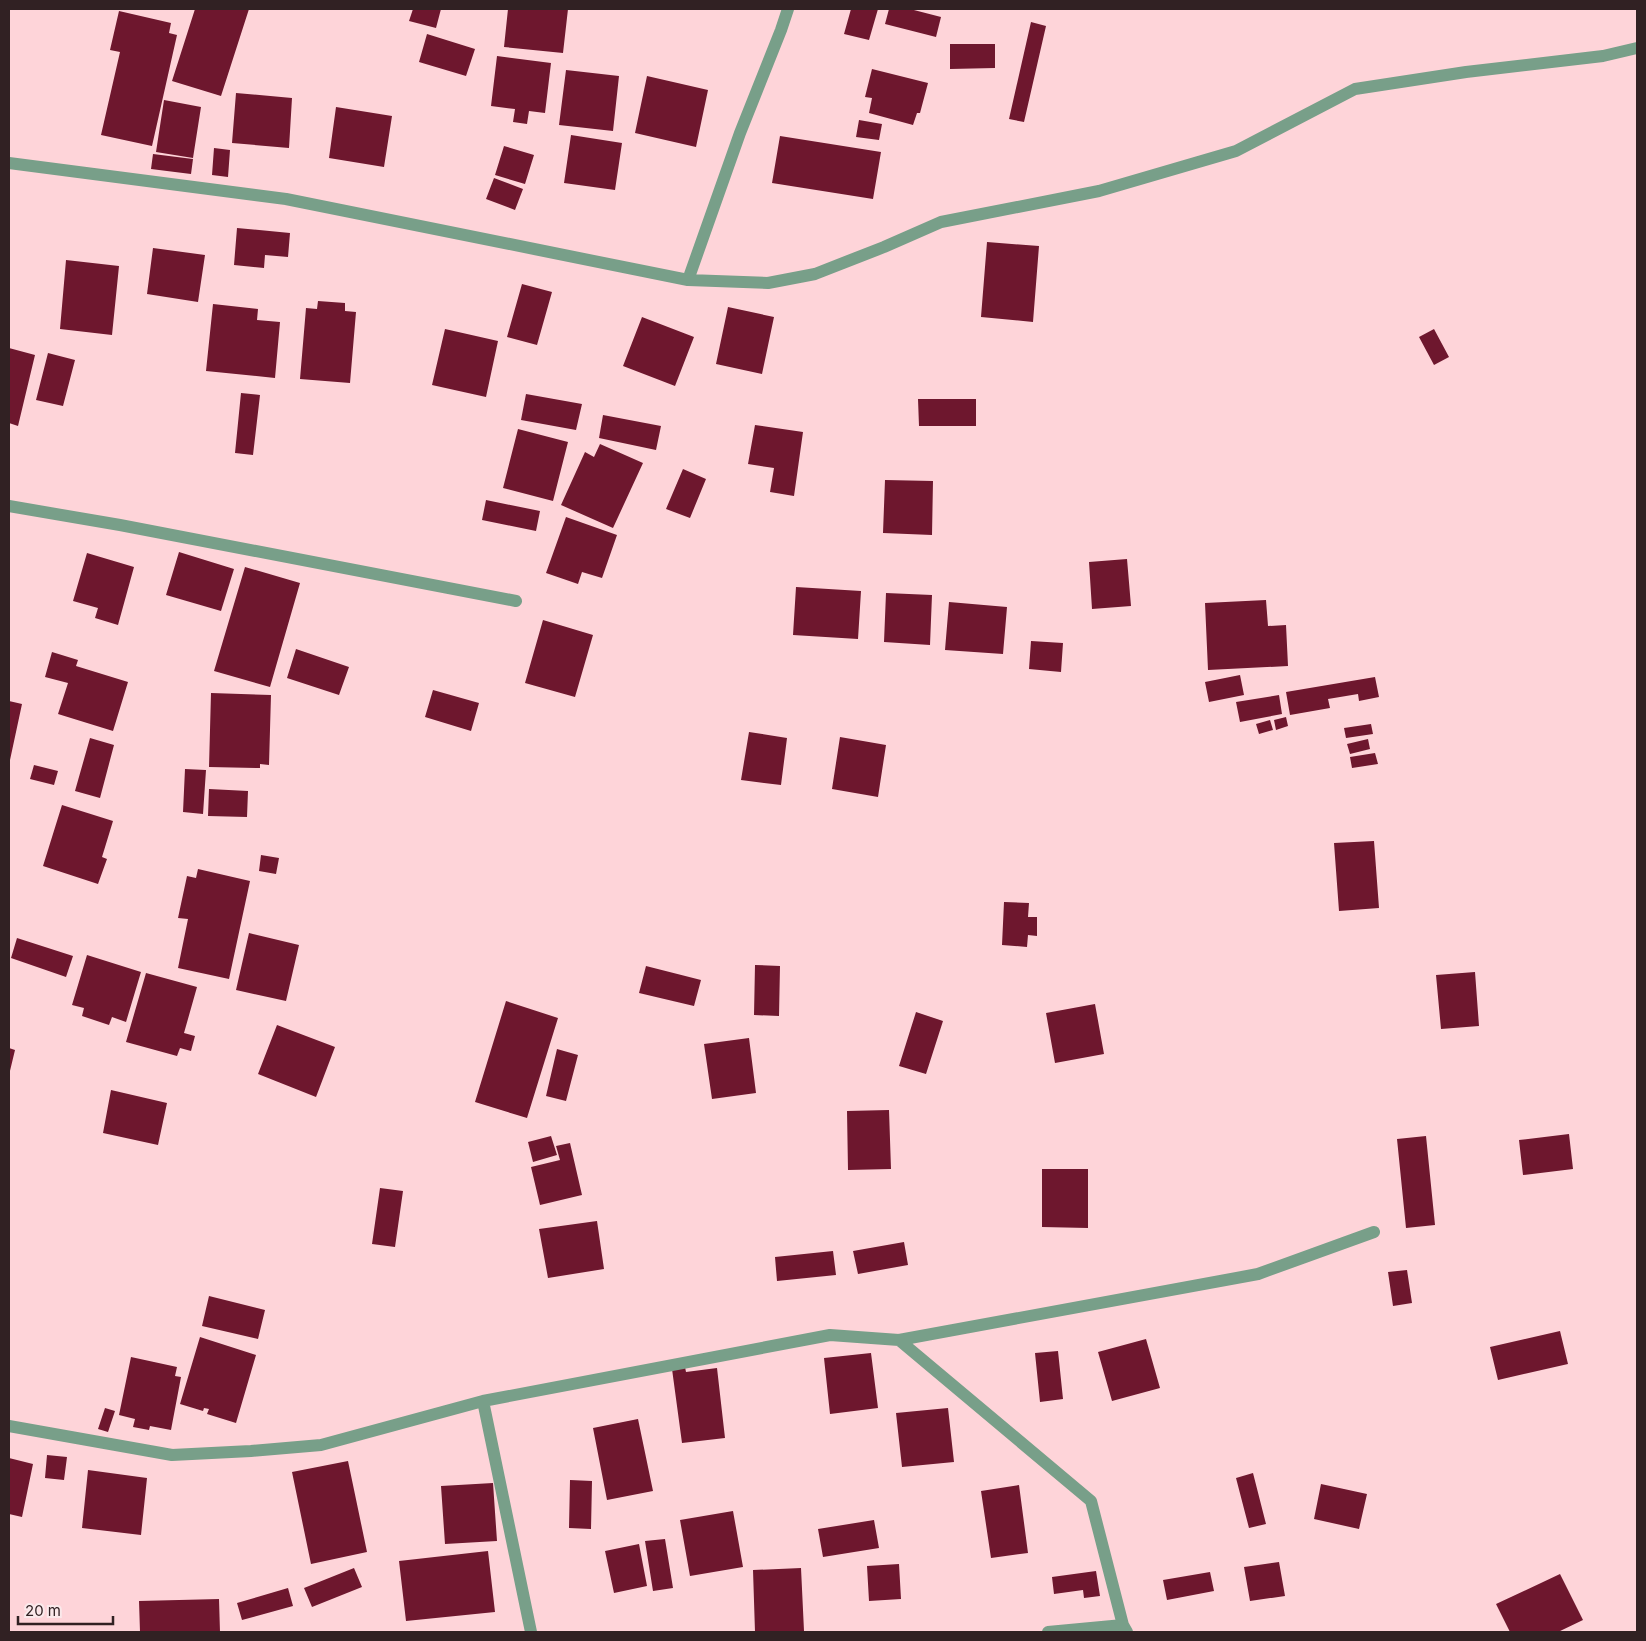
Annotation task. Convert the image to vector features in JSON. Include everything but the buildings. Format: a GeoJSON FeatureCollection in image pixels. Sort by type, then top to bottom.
{"type":"FeatureCollection","features":[{"type":"Feature","properties":{"kind":"street"},"geometry":{"type":"LineString","coordinates":[[688,280],[740,132],[788,9]]}},
{"type":"Feature","properties":{"kind":"street"},"geometry":{"type":"LineString","coordinates":[[9,163],[286,200],[688,280],[768,283],[814,274],[884,247],[941,222],[1099,191],[1236,152],[1355,89],[1466,72],[1603,56],[1637,48]]}},
{"type":"Feature","properties":{"kind":"street"},"geometry":{"type":"LineString","coordinates":[[9,506],[120,525],[516,600]]}},
{"type":"Feature","properties":{"kind":"street"},"geometry":{"type":"LineString","coordinates":[[9,1426],[172,1454],[251,1451],[322,1445],[483,1401],[830,1335],[899,1340],[1258,1274],[1374,1232]]}},
{"type":"Feature","properties":{"kind":"street"},"geometry":{"type":"LineString","coordinates":[[899,1340],[1091,1502],[1125,1629],[1048,1632]]}},
{"type":"Feature","properties":{"kind":"street"},"geometry":{"type":"LineString","coordinates":[[483,1401],[531,1632]]}}]}
